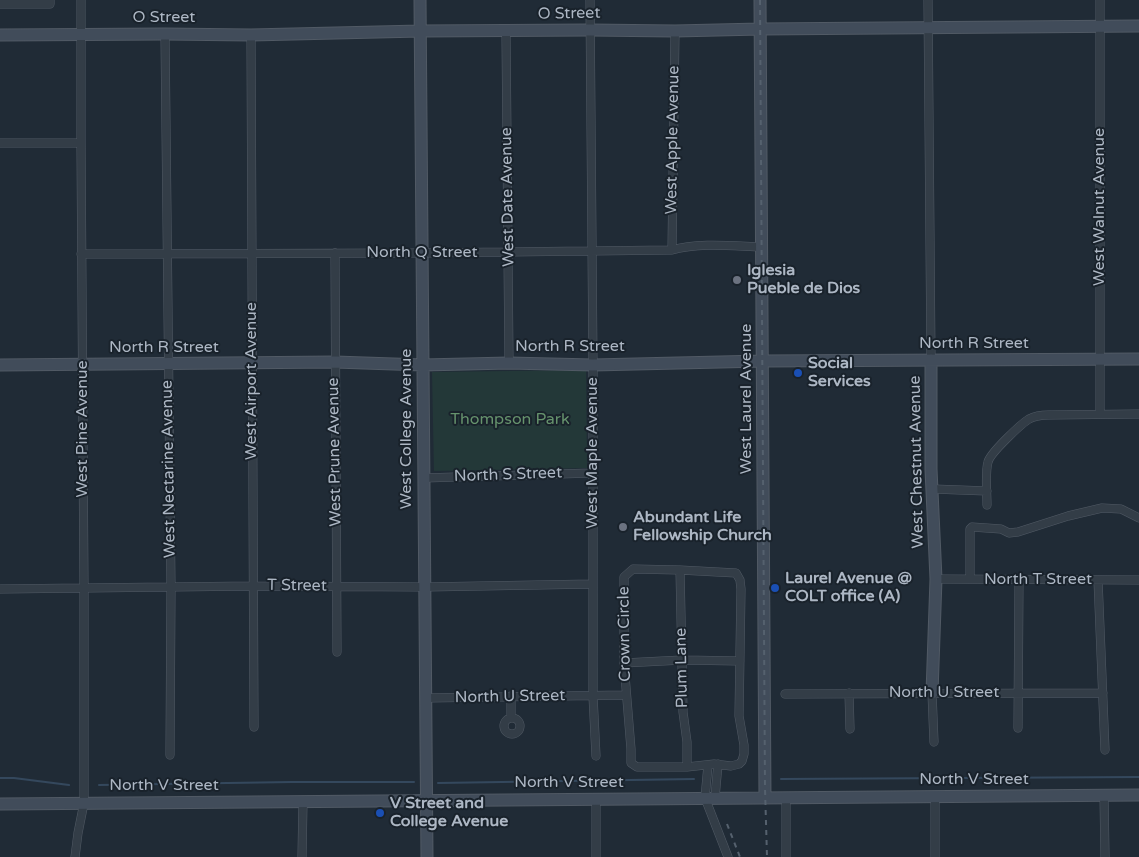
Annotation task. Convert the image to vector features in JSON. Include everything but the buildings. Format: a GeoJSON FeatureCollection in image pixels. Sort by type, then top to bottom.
{"type":"FeatureCollection","features":[{"type":"Feature","properties":{"kind":"street"},"geometry":{"type":"LineString","coordinates":[[0,4],[50,4],[50,0]]}},
{"type":"Feature","properties":{"kind":"street","name":"West Pine Avenue"},"geometry":{"type":"LineString","coordinates":[[75,857],[84,803],[81,0]]}},
{"type":"Feature","properties":{"kind":"street","name":"West College Avenue"},"geometry":{"type":"LineString","coordinates":[[420,0],[427,857]]}},
{"type":"Feature","properties":{"kind":"street","name":"West Maple Avenue"},"geometry":{"type":"LineString","coordinates":[[590,0],[593,696],[596,756]]}},
{"type":"Feature","properties":{"kind":"street","name":"West Laurel Avenue"},"geometry":{"type":"LineString","coordinates":[[760,0],[765,798]]}},
{"type":"Feature","properties":{"kind":"street","name":"West Chestnut Avenue"},"geometry":{"type":"LineString","coordinates":[[928,0],[931,460],[936,579],[932,693],[934,742]]}},
{"type":"Feature","properties":{"kind":"street","name":"West Walnut Avenue"},"geometry":{"type":"LineString","coordinates":[[1100,0],[1100,414]]}},
{"type":"Feature","properties":{"kind":"street","name":"O Street"},"geometry":{"type":"LineString","coordinates":[[0,36],[1139,26]]}},
{"type":"Feature","properties":{"kind":"street","name":"West Apple Avenue"},"geometry":{"type":"LineString","coordinates":[[672,250],[675,31]]}},
{"type":"Feature","properties":{"kind":"street","name":"West Date Avenue"},"geometry":{"type":"LineString","coordinates":[[506,32],[510,364]]}},
{"type":"Feature","properties":{"kind":"street","name":"West Nectarine Avenue"},"geometry":{"type":"LineString","coordinates":[[165,34],[171,587],[170,755]]}},
{"type":"Feature","properties":{"kind":"street","name":"West Airport Avenue"},"geometry":{"type":"LineString","coordinates":[[251,35],[254,727]]}},
{"type":"Feature","properties":{"kind":"street"},"geometry":{"type":"LineString","coordinates":[[0,143],[81,143]]}},
{"type":"Feature","properties":{"kind":"street","name":"North Q Street"},"geometry":{"type":"LineString","coordinates":[[82,254],[422,253],[672,250],[683,246],[762,247]]}},
{"type":"Feature","properties":{"kind":"street","name":"West Prune Avenue"},"geometry":{"type":"LineString","coordinates":[[334,253],[338,652]]}},
{"type":"Feature","properties":{"kind":"street","name":"North R Street"},"geometry":{"type":"LineString","coordinates":[[0,365],[335,362],[423,365],[593,365],[763,361],[1139,359]]}},
{"type":"Feature","properties":{"kind":"street"},"geometry":{"type":"LineString","coordinates":[[988,505],[987,463],[990,456],[1029,419],[1048,415],[1139,414]]}},
{"type":"Feature","properties":{"kind":"street","name":"North S Street"},"geometry":{"type":"LineString","coordinates":[[423,478],[592,473]]}},
{"type":"Feature","properties":{"kind":"street"},"geometry":{"type":"LineString","coordinates":[[933,489],[987,491]]}},
{"type":"Feature","properties":{"kind":"street"},"geometry":{"type":"LineString","coordinates":[[970,579],[970,529],[972,527],[1018,532],[1068,516],[1102,508],[1121,509],[1139,518]]}},
{"type":"Feature","properties":{"kind":"street","name":"Crown Circle"},"geometry":{"type":"LineString","coordinates":[[633,569],[680,570],[736,573],[740,580],[739,716],[744,754],[739,764],[731,766],[718,764],[687,767],[637,767],[631,763],[624,663],[624,577],[633,569]]}},
{"type":"Feature","properties":{"kind":"street","name":"Plum Lane"},"geometry":{"type":"LineString","coordinates":[[680,570],[683,712],[687,742],[687,767]]}},
{"type":"Feature","properties":{"kind":"street","name":"North T Street"},"geometry":{"type":"LineString","coordinates":[[936,579],[1139,580]]}},
{"type":"Feature","properties":{"kind":"street"},"geometry":{"type":"LineString","coordinates":[[1018,728],[1019,580]]}},
{"type":"Feature","properties":{"kind":"street"},"geometry":{"type":"LineString","coordinates":[[1098,580],[1105,750]]}},
{"type":"Feature","properties":{"kind":"street","name":"T Street"},"geometry":{"type":"LineString","coordinates":[[0,589],[254,586],[425,587],[593,584]]}},
{"type":"Feature","properties":{"kind":"street"},"geometry":{"type":"LineString","coordinates":[[624,663],[682,660],[740,661]]}},
{"type":"Feature","properties":{"kind":"street"},"geometry":{"type":"LineString","coordinates":[[849,693],[850,729]]}},
{"type":"Feature","properties":{"kind":"street","name":"North U Street"},"geometry":{"type":"LineString","coordinates":[[785,694],[1103,693]]}},
{"type":"Feature","properties":{"kind":"street","name":"North U Street"},"geometry":{"type":"LineString","coordinates":[[426,698],[626,695]]}},
{"type":"Feature","properties":{"kind":"street"},"geometry":{"type":"LineString","coordinates":[[511,696],[511,718]]}},
{"type":"Feature","properties":{"kind":"street"},"geometry":{"type":"LineString","coordinates":[[710,798],[718,764]]}},
{"type":"Feature","properties":{"kind":"street"},"geometry":{"type":"LineString","coordinates":[[708,765],[710,798],[728,857]]}},
{"type":"Feature","properties":{"kind":"street"},"geometry":{"type":"LineString","coordinates":[[1104,795],[1105,857]]}},
{"type":"Feature","properties":{"kind":"street","name":"North V Street"},"geometry":{"type":"LineString","coordinates":[[0,804],[1139,795]]}},
{"type":"Feature","properties":{"kind":"street"},"geometry":{"type":"LineString","coordinates":[[935,796],[936,857]]}},
{"type":"Feature","properties":{"kind":"street"},"geometry":{"type":"LineString","coordinates":[[786,797],[786,857]]}},
{"type":"Feature","properties":{"kind":"street"},"geometry":{"type":"LineString","coordinates":[[596,799],[596,857]]}},
{"type":"Feature","properties":{"kind":"street"},"geometry":{"type":"LineString","coordinates":[[302,857],[303,801]]}},
{"type":"Feature","properties":{"kind":"green space","name":"Thompson Park"},"geometry":{"type":"Polygon","coordinates":[[[586,370],[587,468],[434,471],[432,372],[586,370]]]}},
{"type":"Feature","properties":{"kind":"waterway"},"geometry":{"type":"LineString","coordinates":[[781,779],[1139,777]]}},
{"type":"Feature","properties":{"kind":"waterway"},"geometry":{"type":"LineString","coordinates":[[0,778],[69,785]]}},
{"type":"Feature","properties":{"kind":"waterway"},"geometry":{"type":"LineString","coordinates":[[438,783],[694,779]]}},
{"type":"Feature","properties":{"kind":"waterway"},"geometry":{"type":"LineString","coordinates":[[99,785],[414,782]]}},
{"type":"Feature","properties":{"kind":"railway"},"geometry":{"type":"LineString","coordinates":[[760,0],[767,857]]}},
{"type":"Feature","properties":{"kind":"railway"},"geometry":{"type":"LineString","coordinates":[[727,824],[740,857]]}},
{"type":"Feature","properties":{"kind":"place","name":"Iglesia Pueble de Dios"},"geometry":{"type":"Point","coordinates":[737,280]}},
{"type":"Feature","properties":{"kind":"place","name":"Social Services"},"geometry":{"type":"Point","coordinates":[798,373]}},
{"type":"Feature","properties":{"kind":"place","name":"Abundant Life Fellowship Church"},"geometry":{"type":"Point","coordinates":[623,527]}},
{"type":"Feature","properties":{"kind":"place","name":"Laurel Avenue @ COLT office (A)"},"geometry":{"type":"Point","coordinates":[775,588]}},
{"type":"Feature","properties":{"kind":"place","name":"V Street and College Avenue"},"geometry":{"type":"Point","coordinates":[380,813]}}]}
